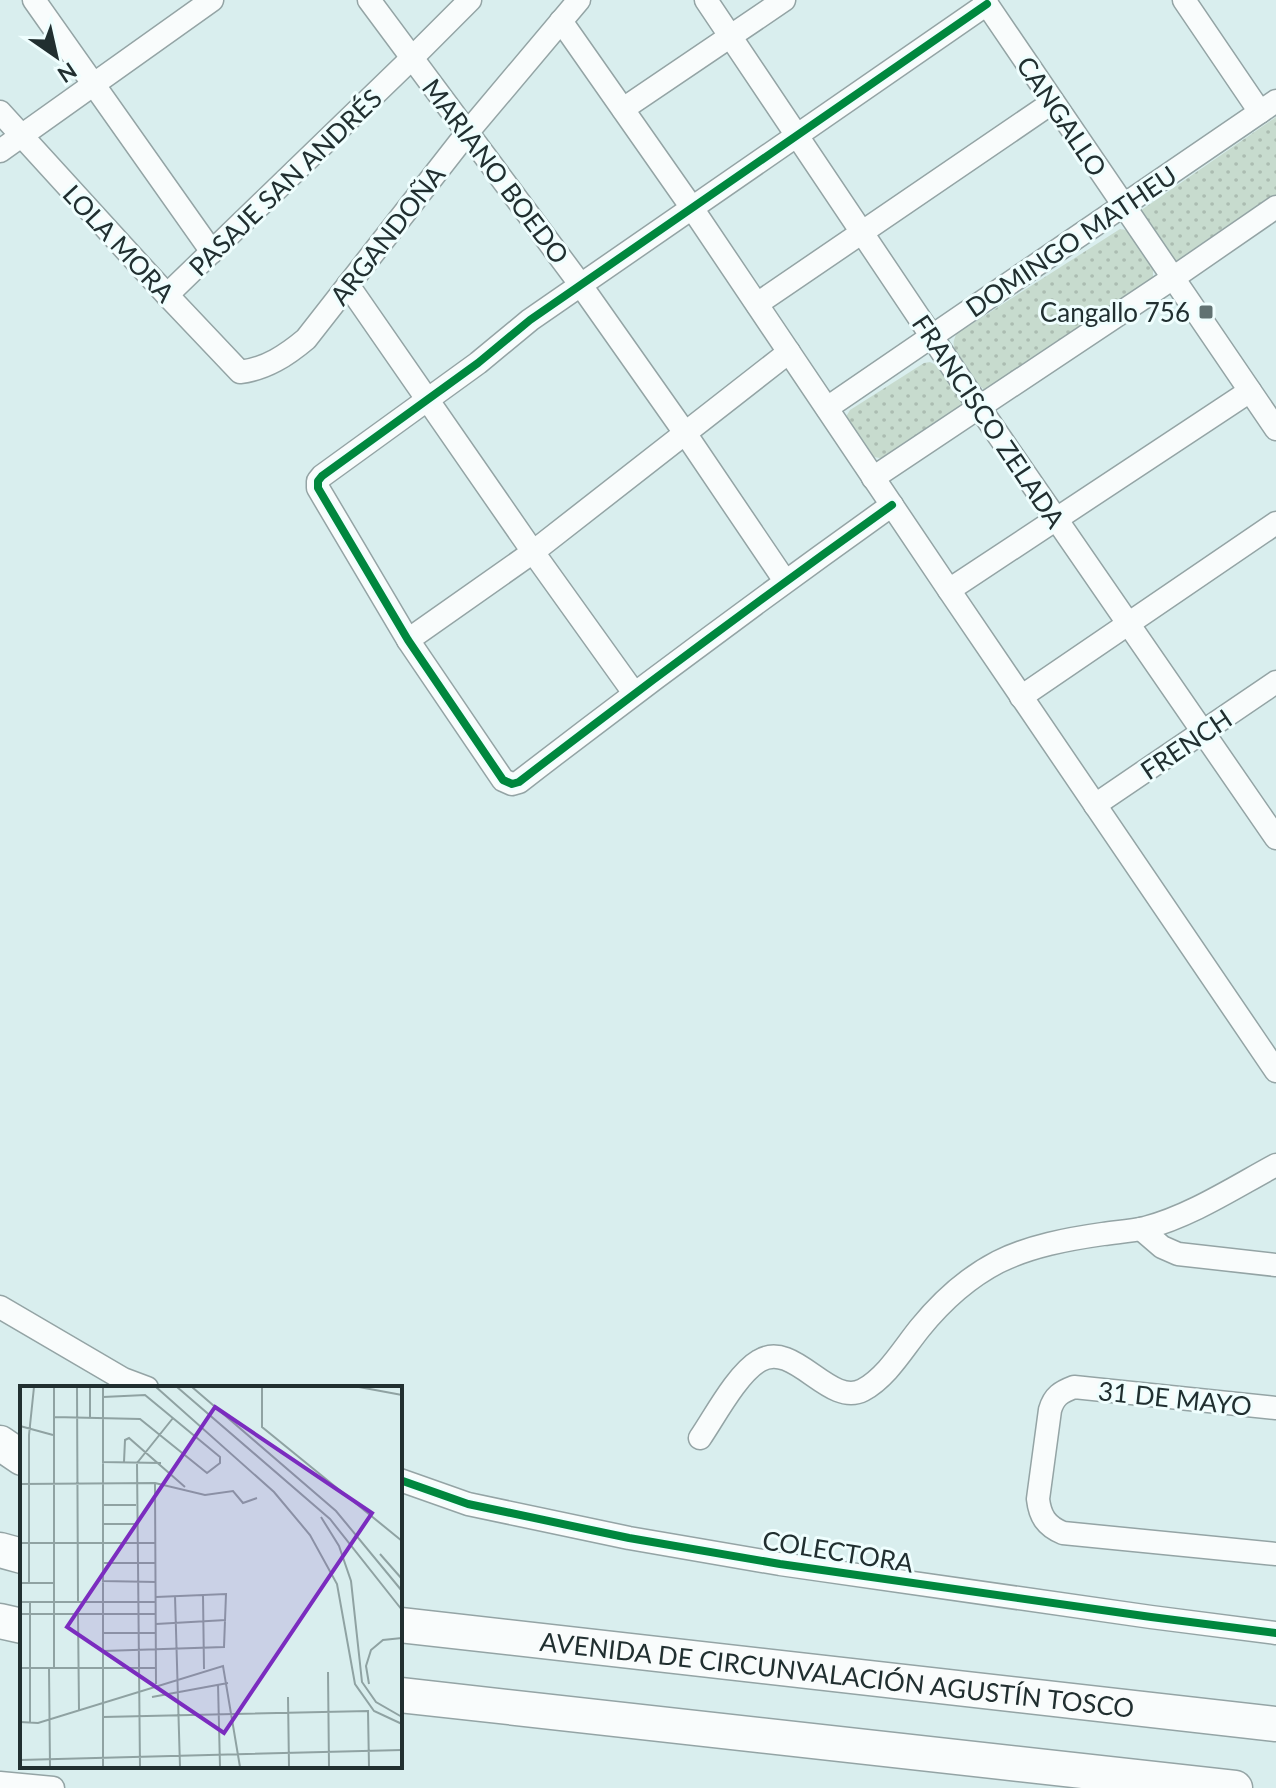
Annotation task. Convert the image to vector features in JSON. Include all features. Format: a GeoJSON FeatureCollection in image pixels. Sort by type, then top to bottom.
{"type":"FeatureCollection","features":[{"type":"Feature","properties":{"kind":"highway"},"geometry":{"type":"LineString","coordinates":[[0,1443],[20,1457]]}},
{"type":"Feature","properties":{"kind":"highway"},"geometry":{"type":"LineString","coordinates":[[0,1550],[20,1555]]}},
{"type":"Feature","properties":{"kind":"highway"},"geometry":{"type":"LineString","coordinates":[[402,1605],[627,1633],[729,1663]]}},
{"type":"Feature","properties":{"kind":"highway"},"geometry":{"type":"LineString","coordinates":[[0,1621],[20,1626]]}},
{"type":"Feature","properties":{"kind":"highway","name":"AVENIDA DE CIRCUNVALACIÓN AGUSTÍN TOSCO"},"geometry":{"type":"LineString","coordinates":[[402,1625],[1276,1724]]}},
{"type":"Feature","properties":{"kind":"highway"},"geometry":{"type":"LineString","coordinates":[[0,1643],[20,1648]]}},
{"type":"Feature","properties":{"kind":"highway"},"geometry":{"type":"LineString","coordinates":[[408,1697],[1235,1788]]}},
{"type":"Feature","properties":{"kind":"street"},"geometry":{"type":"LineString","coordinates":[[34,0],[212,252]]}},
{"type":"Feature","properties":{"kind":"street"},"geometry":{"type":"LineString","coordinates":[[0,151],[212,0]]}},
{"type":"Feature","properties":{"kind":"street","name":"MARIANO BOEDO"},"geometry":{"type":"LineString","coordinates":[[369,0],[580,284],[785,581]]}},
{"type":"Feature","properties":{"kind":"street","name":"PASAJE SAN ANDRÉS"},"geometry":{"type":"LineString","coordinates":[[167,295],[470,0]]}},
{"type":"Feature","properties":{"kind":"street","name":"ARGANDOÑA"},"geometry":{"type":"LineString","coordinates":[[240,372],[253,370],[287,355],[306,339],[467,133],[579,0]]}},
{"type":"Feature","properties":{"kind":"street","name":"FRANCISCO ZELADA"},"geometry":{"type":"LineString","coordinates":[[706,0],[979,407],[1276,838]]}},
{"type":"Feature","properties":{"kind":"street"},"geometry":{"type":"LineString","coordinates":[[623,109],[784,0]]}},
{"type":"Feature","properties":{"kind":"street"},"geometry":{"type":"LineString","coordinates":[[1184,0],[1268,107]]}},
{"type":"Feature","properties":{"kind":"street"},"geometry":{"type":"LineString","coordinates":[[892,505],[634,693],[519,782],[512,784],[503,780],[408,640],[318,488],[318,481],[580,284],[986,2]]}},
{"type":"Feature","properties":{"kind":"street","name":"CANGALLO"},"geometry":{"type":"LineString","coordinates":[[986,2],[1276,429]]}},
{"type":"Feature","properties":{"kind":"street"},"geometry":{"type":"LineString","coordinates":[[561,21],[692,208],[1276,1071]]}},
{"type":"Feature","properties":{"kind":"street"},"geometry":{"type":"LineString","coordinates":[[757,304],[1053,102]]}},
{"type":"Feature","properties":{"kind":"street","name":"DOMINGO MATHEU"},"geometry":{"type":"LineString","coordinates":[[827,408],[1268,107]]}},
{"type":"Feature","properties":{"kind":"street","name":"LOLA MORA"},"geometry":{"type":"LineString","coordinates":[[0,112],[240,372]]}},
{"type":"Feature","properties":{"kind":"street"},"geometry":{"type":"LineString","coordinates":[[873,478],[1276,207]]}},
{"type":"Feature","properties":{"kind":"street"},"geometry":{"type":"LineString","coordinates":[[348,285],[634,693]]}},
{"type":"Feature","properties":{"kind":"street"},"geometry":{"type":"LineString","coordinates":[[408,640],[533,552],[789,352]]}},
{"type":"Feature","properties":{"kind":"street"},"geometry":{"type":"LineString","coordinates":[[949,590],[1250,391]]}},
{"type":"Feature","properties":{"kind":"street"},"geometry":{"type":"LineString","coordinates":[[1021,697],[1276,523]]}},
{"type":"Feature","properties":{"kind":"street","name":"FRENCH"},"geometry":{"type":"LineString","coordinates":[[1095,805],[1276,682]]}},
{"type":"Feature","properties":{"kind":"street"},"geometry":{"type":"LineString","coordinates":[[700,1438],[742,1377],[758,1361],[772,1356],[781,1358],[831,1387],[859,1392],[889,1367],[932,1314],[969,1279],[1001,1261],[1044,1245],[1163,1223],[1276,1165]]}},
{"type":"Feature","properties":{"kind":"street"},"geometry":{"type":"LineString","coordinates":[[1141,1229],[1162,1247],[1178,1254],[1276,1265]]}},
{"type":"Feature","properties":{"kind":"street"},"geometry":{"type":"LineString","coordinates":[[0,1307],[123,1379],[142,1386]]}},
{"type":"Feature","properties":{"kind":"street","name":"31 DE MAYO"},"geometry":{"type":"LineString","coordinates":[[1276,1408],[1074,1387],[1062,1391],[1050,1410],[1038,1499],[1045,1522],[1063,1533],[1276,1554]]}},
{"type":"Feature","properties":{"kind":"street","name":"COLECTORA"},"geometry":{"type":"LineString","coordinates":[[402,1481],[468,1504],[629,1538],[811,1568],[1276,1633]]}},
{"type":"Feature","properties":{"kind":"street"},"geometry":{"type":"LineString","coordinates":[[0,1783],[53,1788]]}},
{"type":"Feature","properties":{"kind":"green space"},"geometry":{"type":"Polygon","coordinates":[[[1276,117],[1276,201],[1176,264],[1140,211],[1276,117]]]}},
{"type":"Feature","properties":{"kind":"green space"},"geometry":{"type":"Polygon","coordinates":[[[1120,229],[1130,231],[1153,265],[1153,278],[986,391],[982,388],[956,352],[956,334],[1120,229]]]}},
{"type":"Feature","properties":{"kind":"green space"},"geometry":{"type":"Polygon","coordinates":[[[930,362],[938,366],[960,399],[962,404],[958,414],[885,459],[874,457],[847,422],[847,415],[850,410],[930,362]]]}},
{"type":"Feature","properties":{"kind":"cycle path"},"geometry":{"type":"LineString","coordinates":[[892,505],[519,782],[512,784],[503,780],[408,640],[318,488],[318,481],[478,363],[530,320],[987,4]]}},
{"type":"Feature","properties":{"kind":"cycle path"},"geometry":{"type":"LineString","coordinates":[[402,1481],[468,1504],[629,1538],[780,1564],[1276,1633]]}},
{"type":"Feature","properties":{"kind":"place","name":"Cangallo 756"},"geometry":{"type":"Point","coordinates":[1206,312]}}]}
